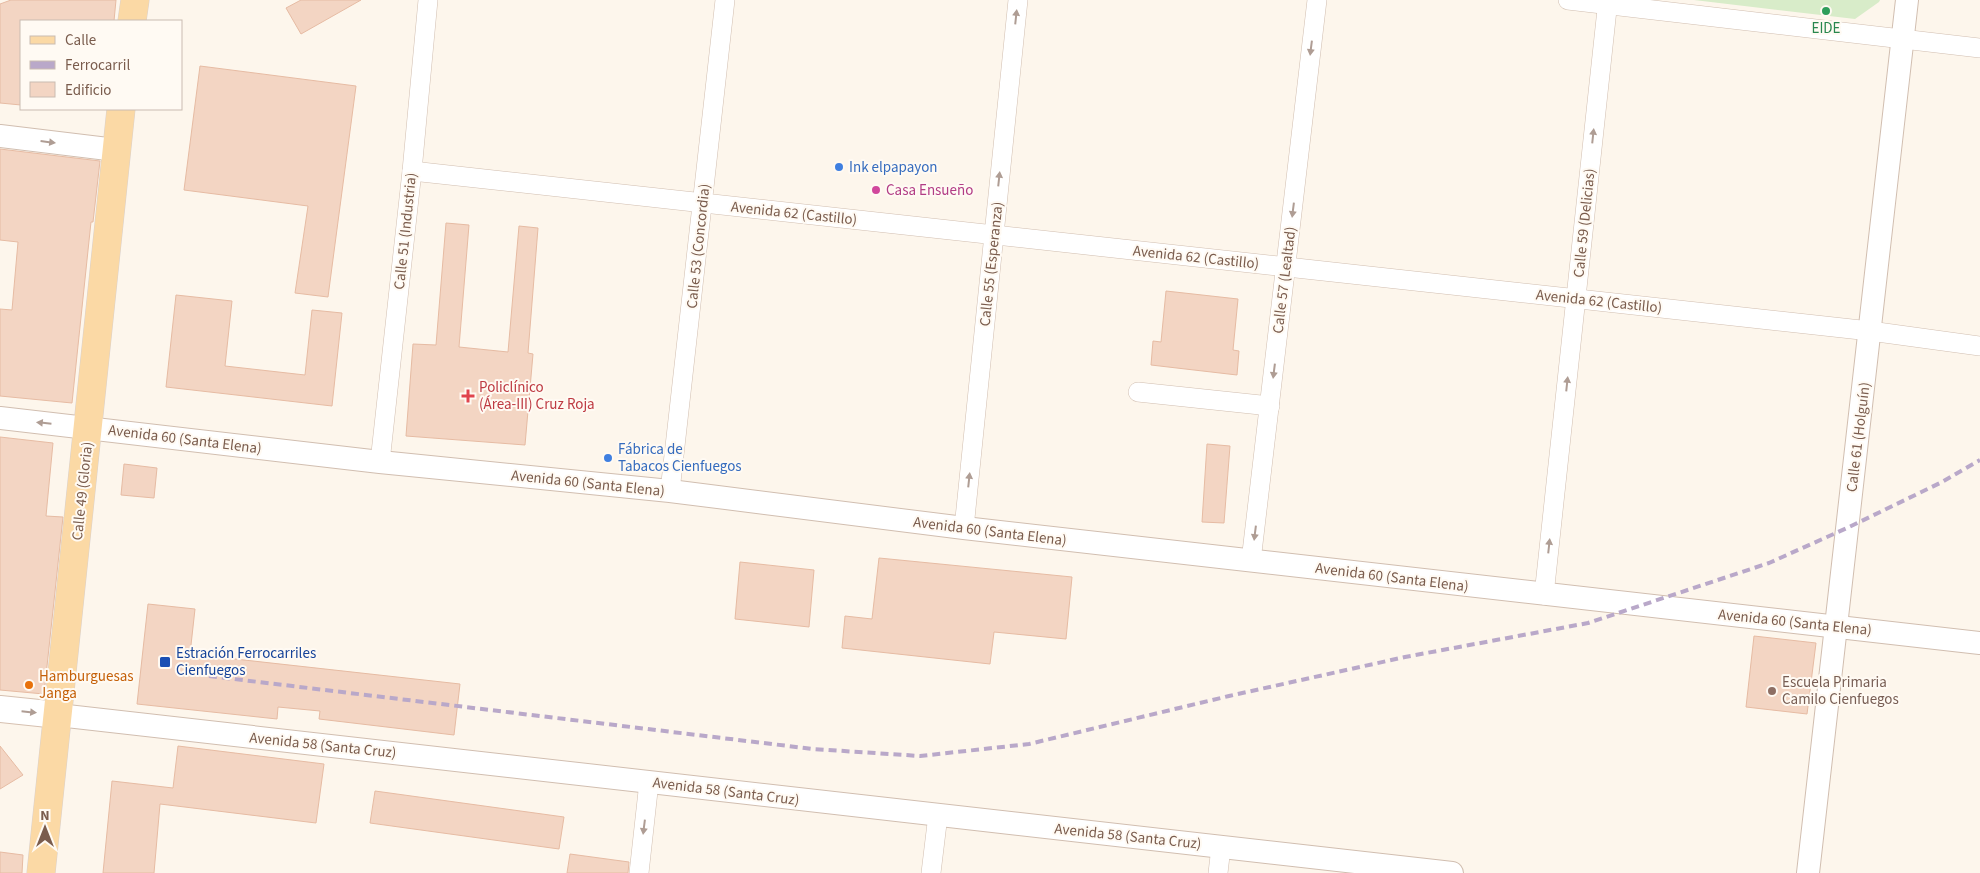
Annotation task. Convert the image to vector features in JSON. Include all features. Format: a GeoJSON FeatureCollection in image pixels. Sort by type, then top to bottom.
{"type":"FeatureCollection","features":[{"type":"Feature","properties":{"kind":"main road"},"geometry":{"type":"LineString","coordinates":[[132,20],[135,0]]}},
{"type":"Feature","properties":{"kind":"main road","name":"Calle 49 (Gloria)"},"geometry":{"type":"LineString","coordinates":[[42,873],[121,110]]}},
{"type":"Feature","properties":{"kind":"main road","name":"Avenida 58 (Santa Cruz)"},"geometry":{"type":"LineString","coordinates":[[0,708],[58,715]]}},
{"type":"Feature","properties":{"kind":"street","name":"Calle 51 (Industria)"},"geometry":{"type":"LineString","coordinates":[[380,462],[412,171],[428,0]]}},
{"type":"Feature","properties":{"kind":"street","name":"Calle 53 (Concordia)"},"geometry":{"type":"LineString","coordinates":[[670,491],[725,0]]}},
{"type":"Feature","properties":{"kind":"street","name":"Calle 55 (Esperanza)"},"geometry":{"type":"LineString","coordinates":[[964,528],[1018,0]]}},
{"type":"Feature","properties":{"kind":"street","name":"Calle 57 (Lealtad)"},"geometry":{"type":"LineString","coordinates":[[1251,561],[1317,0]]}},
{"type":"Feature","properties":{"kind":"street"},"geometry":{"type":"LineString","coordinates":[[1568,0],[1608,2],[1980,48]]}},
{"type":"Feature","properties":{"kind":"street","name":"Calle 61 (Holguín)"},"geometry":{"type":"LineString","coordinates":[[1808,873],[1907,0]]}},
{"type":"Feature","properties":{"kind":"street","name":"Calle 59 (Delicias)"},"geometry":{"type":"LineString","coordinates":[[1544,594],[1608,2]]}},
{"type":"Feature","properties":{"kind":"street"},"geometry":{"type":"LineString","coordinates":[[0,136],[116,150]]}},
{"type":"Feature","properties":{"kind":"street","name":"Avenida 62 (Castillo)"},"geometry":{"type":"LineString","coordinates":[[412,171],[1870,331],[1980,346]]}},
{"type":"Feature","properties":{"kind":"street"},"geometry":{"type":"LineString","coordinates":[[1138,392],[1270,406]]}},
{"type":"Feature","properties":{"kind":"street","name":"Avenida 60 (Santa Elena)"},"geometry":{"type":"LineString","coordinates":[[0,418],[380,462],[670,491],[964,528],[1980,643]]}},
{"type":"Feature","properties":{"kind":"street","name":"Avenida 58 (Santa Cruz)"},"geometry":{"type":"LineString","coordinates":[[58,715],[1452,873]]}},
{"type":"Feature","properties":{"kind":"street"},"geometry":{"type":"LineString","coordinates":[[639,873],[649,782]]}},
{"type":"Feature","properties":{"kind":"street"},"geometry":{"type":"LineString","coordinates":[[931,873],[938,815]]}},
{"type":"Feature","properties":{"kind":"street"},"geometry":{"type":"LineString","coordinates":[[1218,873],[1221,847]]}},
{"type":"Feature","properties":{"kind":"green space","name":"EIDE"},"geometry":{"type":"Polygon","coordinates":[[[1694,0],[1880,0],[1855,19],[1694,0]]]}},
{"type":"Feature","properties":{"kind":"building"},"geometry":{"type":"Polygon","coordinates":[[[11,0],[116,0],[114,20],[20,20],[20,105],[0,103],[0,4],[11,0]]]}},
{"type":"Feature","properties":{"kind":"building"},"geometry":{"type":"Polygon","coordinates":[[[301,0],[361,0],[301,34],[286,8],[301,0]]]}},
{"type":"Feature","properties":{"kind":"building"},"geometry":{"type":"Polygon","coordinates":[[[200,66],[356,86],[328,297],[295,293],[308,206],[184,190],[200,66]]]}},
{"type":"Feature","properties":{"kind":"building"},"geometry":{"type":"Polygon","coordinates":[[[0,149],[100,161],[93,222],[91,222],[72,403],[0,396],[0,309],[12,310],[18,242],[0,240],[0,149]]]}},
{"type":"Feature","properties":{"kind":"building"},"geometry":{"type":"Polygon","coordinates":[[[446,223],[469,225],[459,347],[508,352],[519,226],[538,228],[528,353],[533,354],[525,445],[406,436],[413,344],[436,345],[446,223]]]}},
{"type":"Feature","properties":{"kind":"building"},"geometry":{"type":"Polygon","coordinates":[[[1166,291],[1238,299],[1233,350],[1239,351],[1237,375],[1151,365],[1153,341],[1161,342],[1166,291]]]}},
{"type":"Feature","properties":{"kind":"building"},"geometry":{"type":"Polygon","coordinates":[[[176,295],[232,301],[225,366],[305,375],[312,310],[342,313],[332,406],[166,387],[176,295]]]}},
{"type":"Feature","properties":{"kind":"building"},"geometry":{"type":"Polygon","coordinates":[[[0,437],[53,443],[46,516],[63,517],[44,694],[0,690],[0,437]]]}},
{"type":"Feature","properties":{"kind":"building"},"geometry":{"type":"Polygon","coordinates":[[[1207,444],[1230,446],[1224,523],[1202,522],[1207,444]]]}},
{"type":"Feature","properties":{"kind":"building"},"geometry":{"type":"Polygon","coordinates":[[[124,464],[157,468],[154,498],[121,495],[124,464]]]}},
{"type":"Feature","properties":{"kind":"building"},"geometry":{"type":"Polygon","coordinates":[[[879,558],[1072,577],[1066,639],[994,632],[990,664],[842,648],[845,616],[872,619],[879,558]]]}},
{"type":"Feature","properties":{"kind":"building"},"geometry":{"type":"Polygon","coordinates":[[[740,562],[814,570],[809,627],[735,619],[740,562]]]}},
{"type":"Feature","properties":{"kind":"building"},"geometry":{"type":"Polygon","coordinates":[[[148,604],[195,609],[190,654],[460,684],[454,735],[319,719],[320,711],[278,707],[277,719],[137,704],[148,604]]]}},
{"type":"Feature","properties":{"kind":"building"},"geometry":{"type":"Polygon","coordinates":[[[1754,636],[1816,643],[1807,714],[1746,707],[1754,636]]]}},
{"type":"Feature","properties":{"kind":"building"},"geometry":{"type":"Polygon","coordinates":[[[0,746],[23,775],[0,789],[0,746]]]}},
{"type":"Feature","properties":{"kind":"building"},"geometry":{"type":"Polygon","coordinates":[[[178,746],[324,764],[316,823],[160,804],[154,873],[103,873],[112,781],[173,788],[178,746]]]}},
{"type":"Feature","properties":{"kind":"building"},"geometry":{"type":"Polygon","coordinates":[[[375,791],[564,817],[559,849],[370,823],[375,791]]]}},
{"type":"Feature","properties":{"kind":"building"},"geometry":{"type":"Polygon","coordinates":[[[0,852],[23,855],[22,873],[0,873],[0,852]]]}},
{"type":"Feature","properties":{"kind":"building"},"geometry":{"type":"Polygon","coordinates":[[[570,854],[629,862],[628,873],[567,873],[570,854]]]}},
{"type":"Feature","properties":{"kind":"railway"},"geometry":{"type":"LineString","coordinates":[[209,676],[813,749],[920,756],[1029,744],[1229,696],[1405,657],[1588,623],[1769,563],[1942,482],[1980,460]]}},
{"type":"Feature","properties":{"kind":"place","name":"EIDE"},"geometry":{"type":"Point","coordinates":[1826,11]}},
{"type":"Feature","properties":{"kind":"place","name":"Ink elpapayon"},"geometry":{"type":"Point","coordinates":[839,167]}},
{"type":"Feature","properties":{"kind":"place","name":"Casa Ensueño"},"geometry":{"type":"Point","coordinates":[876,190]}},
{"type":"Feature","properties":{"kind":"place","name":"Policlínico (Área-III) Cruz Roja"},"geometry":{"type":"Point","coordinates":[468,396]}},
{"type":"Feature","properties":{"kind":"place","name":"Fábrica de Tabacos Cienfuegos"},"geometry":{"type":"Point","coordinates":[608,458]}},
{"type":"Feature","properties":{"kind":"place","name":"Estración Ferrocarriles Cienfuegos"},"geometry":{"type":"Point","coordinates":[165,662]}},
{"type":"Feature","properties":{"kind":"place","name":"Hamburguesas Janga"},"geometry":{"type":"Point","coordinates":[29,685]}},
{"type":"Feature","properties":{"kind":"place","name":"Escuela Primaria Camilo Cienfuegos"},"geometry":{"type":"Point","coordinates":[1772,691]}}]}
